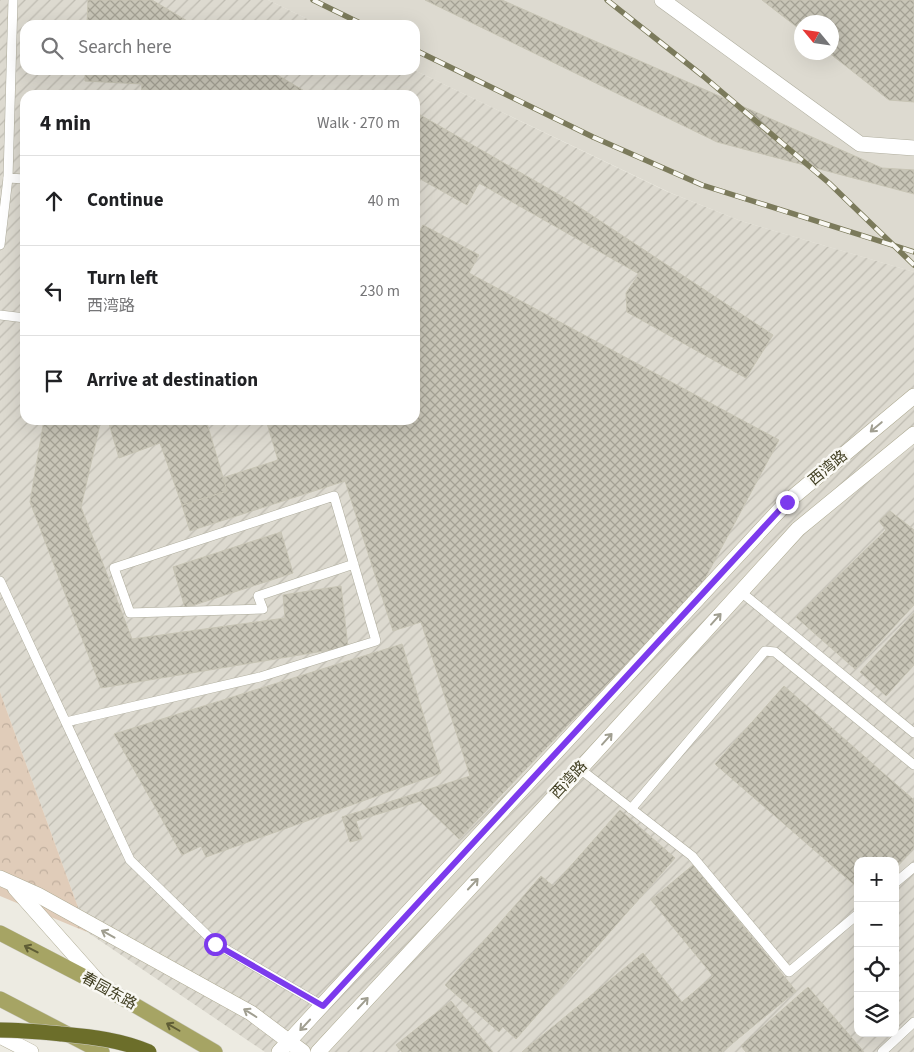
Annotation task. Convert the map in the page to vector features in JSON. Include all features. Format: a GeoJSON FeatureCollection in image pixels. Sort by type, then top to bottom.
{"type":"FeatureCollection","features":[{"type":"Feature","properties":{"kind":"highway"},"geometry":{"type":"LineString","coordinates":[[0,1030],[23,1030],[103,1038],[136,1046],[149,1052]]}},
{"type":"Feature","properties":{"kind":"main road"},"geometry":{"type":"LineString","coordinates":[[662,0],[860,144],[914,148]]}},
{"type":"Feature","properties":{"kind":"main road","name":"西湾路"},"geometry":{"type":"LineString","coordinates":[[284,1047],[787,502],[914,396]]}},
{"type":"Feature","properties":{"kind":"main road","name":"西湾路"},"geometry":{"type":"LineString","coordinates":[[318,1052],[580,769],[798,529],[914,434]]}},
{"type":"Feature","properties":{"kind":"main road"},"geometry":{"type":"LineString","coordinates":[[5,881],[102,986]]}},
{"type":"Feature","properties":{"kind":"main road"},"geometry":{"type":"LineString","coordinates":[[5,881],[38,895],[251,1013],[284,1047],[303,1052]]}},
{"type":"Feature","properties":{"kind":"main road","name":"春园东路"},"geometry":{"type":"LineString","coordinates":[[0,933],[102,986],[215,1052]]}},
{"type":"Feature","properties":{"kind":"main road"},"geometry":{"type":"LineString","coordinates":[[0,999],[102,1052]]}},
{"type":"Feature","properties":{"kind":"main road"},"geometry":{"type":"LineString","coordinates":[[0,1036],[31,1052]]}},
{"type":"Feature","properties":{"kind":"lane"},"geometry":{"type":"LineString","coordinates":[[0,245],[8,178],[13,0]]}},
{"type":"Feature","properties":{"kind":"lane"},"geometry":{"type":"LineString","coordinates":[[8,178],[20,178]]}},
{"type":"Feature","properties":{"kind":"lane"},"geometry":{"type":"LineString","coordinates":[[0,315],[20,317]]}},
{"type":"Feature","properties":{"kind":"lane"},"geometry":{"type":"LineString","coordinates":[[66,722],[260,677],[376,641],[354,564],[334,496],[114,568],[130,613],[263,609],[258,596],[354,564]]}},
{"type":"Feature","properties":{"kind":"lane"},"geometry":{"type":"LineString","coordinates":[[0,581],[130,860],[215,944],[323,1006]]}},
{"type":"Feature","properties":{"kind":"lane"},"geometry":{"type":"LineString","coordinates":[[741,592],[914,733]]}},
{"type":"Feature","properties":{"kind":"lane"},"geometry":{"type":"LineString","coordinates":[[631,809],[766,651],[775,652],[914,765]]}},
{"type":"Feature","properties":{"kind":"lane"},"geometry":{"type":"LineString","coordinates":[[580,769],[692,856],[789,972],[854,917]]}},
{"type":"Feature","properties":{"kind":"lane"},"geometry":{"type":"LineString","coordinates":[[899,880],[914,867]]}},
{"type":"Feature","properties":{"kind":"lane"},"geometry":{"type":"LineString","coordinates":[[882,1052],[914,1022]]}},
{"type":"Feature","properties":{"kind":"shaded area"},"geometry":{"type":"Polygon","coordinates":[[[0,0],[268,0],[310,20],[20,20],[20,75],[420,75],[420,73],[668,192],[741,221],[914,272],[914,1052],[265,1052],[87,932],[0,692],[0,0]]]}},
{"type":"Feature","properties":{"kind":"shaded area"},"geometry":{"type":"Polygon","coordinates":[[[268,0],[914,0],[914,272],[741,221],[671,193],[420,73],[420,20],[310,20],[268,0]]]}},
{"type":"Feature","properties":{"kind":"green space"},"geometry":{"type":"Polygon","coordinates":[[[0,692],[87,932],[0,896],[0,692]]]}},
{"type":"Feature","properties":{"kind":"building"},"geometry":{"type":"Polygon","coordinates":[[[88,0],[152,0],[186,20],[87,20],[88,0]]]}},
{"type":"Feature","properties":{"kind":"building"},"geometry":{"type":"Polygon","coordinates":[[[425,0],[502,0],[882,168],[914,170],[914,194],[717,142],[425,0]]]}},
{"type":"Feature","properties":{"kind":"building"},"geometry":{"type":"Polygon","coordinates":[[[762,0],[914,0],[914,102],[889,100],[838,60],[839,15],[794,15],[794,25],[762,0]]]}},
{"type":"Feature","properties":{"kind":"building"},"geometry":{"type":"Polygon","coordinates":[[[85,75],[277,75],[303,90],[141,90],[142,84],[85,81],[85,75]]]}},
{"type":"Feature","properties":{"kind":"building"},"geometry":{"type":"Polygon","coordinates":[[[420,115],[570,201],[773,335],[746,378],[627,312],[626,293],[639,274],[479,183],[467,205],[420,179],[420,115]]]}},
{"type":"Feature","properties":{"kind":"building"},"geometry":{"type":"Polygon","coordinates":[[[423,225],[479,255],[469,273],[779,440],[701,586],[459,839],[420,801],[356,821],[362,839],[350,842],[342,817],[470,776],[421,622],[393,631],[345,481],[190,531],[182,505],[227,491],[222,478],[278,460],[268,425],[420,425],[420,231],[423,225]]]}},
{"type":"Feature","properties":{"kind":"building"},"geometry":{"type":"Polygon","coordinates":[[[43,425],[100,425],[81,507],[132,639],[285,618],[283,595],[341,586],[348,647],[101,688],[30,502],[43,425]]]}},
{"type":"Feature","properties":{"kind":"building"},"geometry":{"type":"Polygon","coordinates":[[[109,425],[207,425],[227,491],[182,505],[160,443],[119,458],[109,425]]]}},
{"type":"Feature","properties":{"kind":"building"},"geometry":{"type":"Polygon","coordinates":[[[890,511],[914,530],[914,605],[855,669],[796,617],[886,530],[879,521],[890,511]]]}},
{"type":"Feature","properties":{"kind":"building"},"geometry":{"type":"Polygon","coordinates":[[[281,532],[293,573],[185,608],[173,567],[281,532]]]}},
{"type":"Feature","properties":{"kind":"building"},"geometry":{"type":"Polygon","coordinates":[[[914,613],[914,665],[886,696],[860,672],[914,613]]]}},
{"type":"Feature","properties":{"kind":"building"},"geometry":{"type":"Polygon","coordinates":[[[402,644],[441,773],[206,857],[201,846],[182,855],[114,734],[402,644]]]}},
{"type":"Feature","properties":{"kind":"building"},"geometry":{"type":"Polygon","coordinates":[[[784,686],[914,800],[914,848],[899,865],[899,857],[854,857],[854,885],[715,764],[784,686]]]}},
{"type":"Feature","properties":{"kind":"building"},"geometry":{"type":"Polygon","coordinates":[[[620,810],[675,858],[516,1039],[503,1027],[499,1032],[445,985],[541,876],[553,886],[620,810]]]}},
{"type":"Feature","properties":{"kind":"building"},"geometry":{"type":"Polygon","coordinates":[[[693,865],[796,991],[722,1052],[522,1052],[643,953],[682,1002],[713,976],[651,900],[693,865]]]}},
{"type":"Feature","properties":{"kind":"building"},"geometry":{"type":"Polygon","coordinates":[[[808,987],[864,1052],[746,1052],[741,1046],[808,987]]]}},
{"type":"Feature","properties":{"kind":"building"},"geometry":{"type":"Polygon","coordinates":[[[451,1001],[493,1052],[402,1052],[396,1045],[451,1001]]]}},
{"type":"Feature","properties":{"kind":"railway"},"geometry":{"type":"LineString","coordinates":[[313,0],[354,20]]}},
{"type":"Feature","properties":{"kind":"railway"},"geometry":{"type":"LineString","coordinates":[[607,0],[703,76],[829,183],[914,265]]}},
{"type":"Feature","properties":{"kind":"railway"},"geometry":{"type":"LineString","coordinates":[[420,52],[593,137],[702,185],[914,252]]}},
{"type":"Feature","properties":{"kind":"route"},"geometry":{"type":"LineString","coordinates":[[215,944],[323,1006],[787,502]]}}]}
